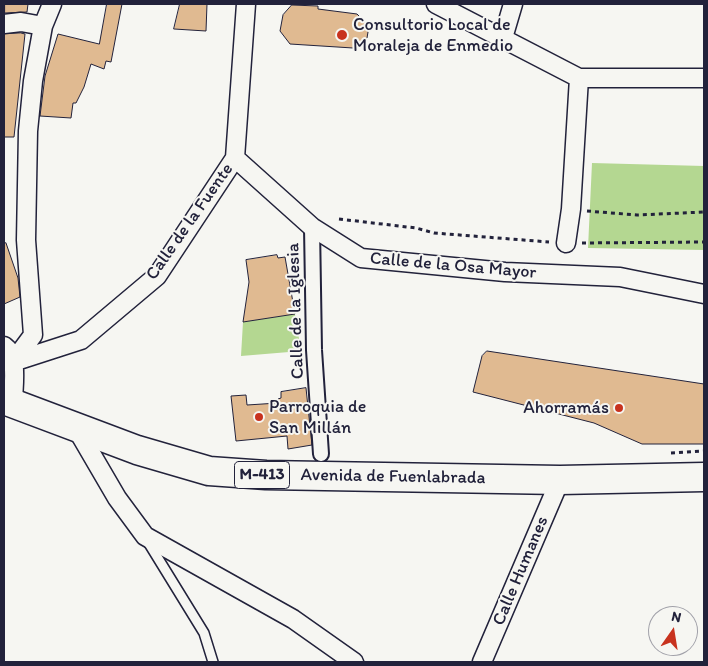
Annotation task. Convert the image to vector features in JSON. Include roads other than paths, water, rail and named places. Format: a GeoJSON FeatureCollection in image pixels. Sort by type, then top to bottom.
{"type":"FeatureCollection","features":[{"type":"Feature","properties":{"kind":"main road","name":"Avenida de Fuenlabrada"},"geometry":{"type":"LineString","coordinates":[[9,401],[137,450],[209,471],[266,475],[560,480],[704,478]]}},
{"type":"Feature","properties":{"kind":"street"},"geometry":{"type":"LineString","coordinates":[[13,362],[34,335],[26,240],[28,132],[33,81],[43,26],[52,4]]}},
{"type":"Feature","properties":{"kind":"street","name":"Calle de la Fuente"},"geometry":{"type":"LineString","coordinates":[[13,362],[81,340],[157,276],[235,158],[246,4]]}},
{"type":"Feature","properties":{"kind":"street"},"geometry":{"type":"LineString","coordinates":[[436,4],[579,78],[704,78]]}},
{"type":"Feature","properties":{"kind":"street"},"geometry":{"type":"LineString","coordinates":[[503,38],[513,4]]}},
{"type":"Feature","properties":{"kind":"street"},"geometry":{"type":"LineString","coordinates":[[4,24],[21,22],[43,26]]}},
{"type":"Feature","properties":{"kind":"street"},"geometry":{"type":"LineString","coordinates":[[566,243],[571,210],[579,78]]}},
{"type":"Feature","properties":{"kind":"street","name":"Calle de la Osa Mayor"},"geometry":{"type":"LineString","coordinates":[[235,158],[312,227],[361,258],[505,272],[620,277],[704,294]]}},
{"type":"Feature","properties":{"kind":"street","name":"Calle de la Iglesia"},"geometry":{"type":"LineString","coordinates":[[312,227],[314,350],[321,454]]}},
{"type":"Feature","properties":{"kind":"street"},"geometry":{"type":"LineString","coordinates":[[4,346],[8,349],[13,362],[9,401]]}},
{"type":"Feature","properties":{"kind":"street"},"geometry":{"type":"LineString","coordinates":[[75,426],[117,498],[145,536],[293,619],[354,662]]}},
{"type":"Feature","properties":{"kind":"street","name":"Calle Humanes"},"geometry":{"type":"LineString","coordinates":[[482,662],[560,480]]}},
{"type":"Feature","properties":{"kind":"lane"},"geometry":{"type":"LineString","coordinates":[[145,536],[204,633],[213,662]]}},
{"type":"Feature","properties":{"kind":"place","name":"Consultorio Local de Moraleja de Enmedio"},"geometry":{"type":"Point","coordinates":[342,35]}},
{"type":"Feature","properties":{"kind":"place","name":"Ahorramás"},"geometry":{"type":"Point","coordinates":[619,408]}},
{"type":"Feature","properties":{"kind":"place","name":"Parroquia de San Millán"},"geometry":{"type":"Point","coordinates":[259,417]}}]}
